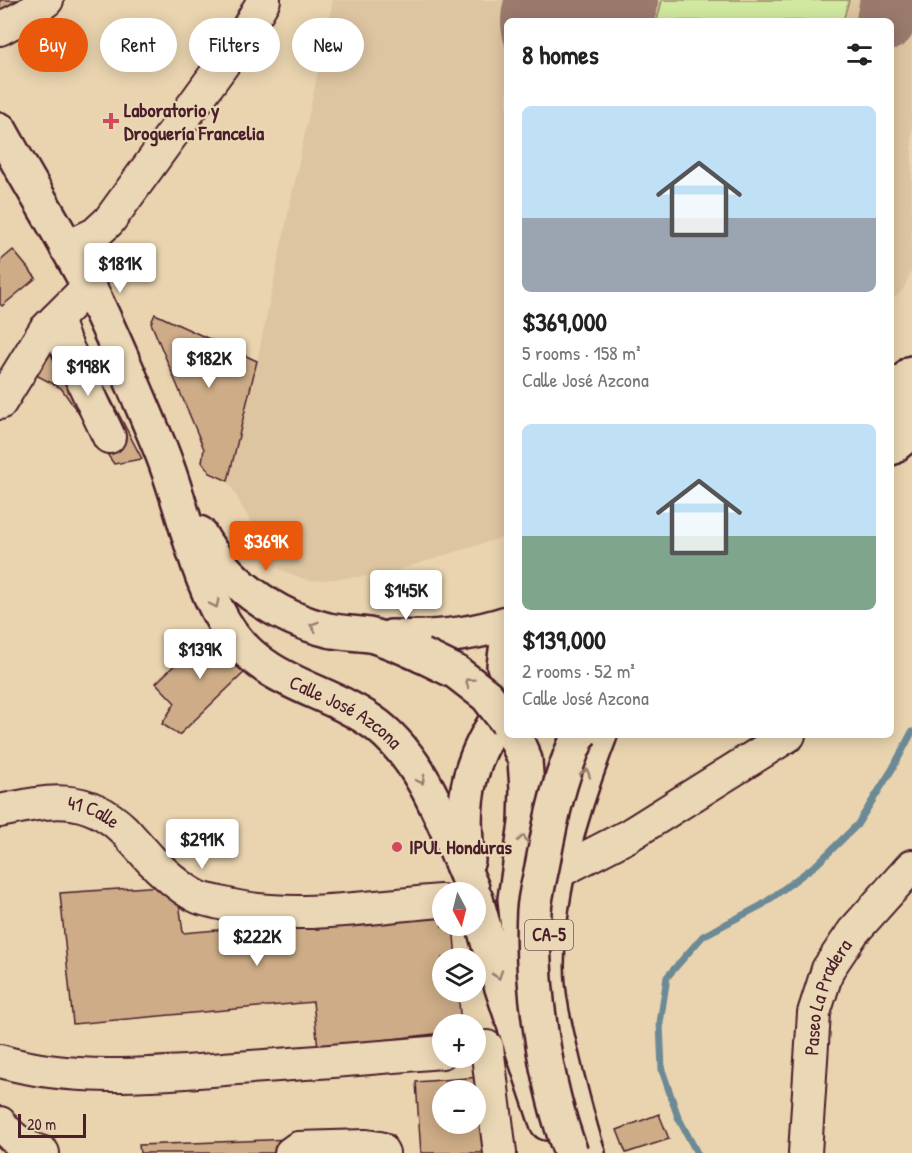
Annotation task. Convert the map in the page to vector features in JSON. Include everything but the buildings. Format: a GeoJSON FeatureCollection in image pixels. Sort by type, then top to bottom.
{"type":"FeatureCollection","features":[{"type":"Feature","properties":{"kind":"main road","name":"Calle José Azcona"},"geometry":{"type":"LineString","coordinates":[[0,130],[88,287],[130,378],[176,489],[214,604],[232,634],[255,659],[284,679],[350,709],[378,726],[405,753],[437,809],[469,882]]}},
{"type":"Feature","properties":{"kind":"main road"},"geometry":{"type":"LineString","coordinates":[[894,393],[912,373]]}},
{"type":"Feature","properties":{"kind":"main road"},"geometry":{"type":"LineString","coordinates":[[894,419],[912,402]]}},
{"type":"Feature","properties":{"kind":"main road"},"geometry":{"type":"LineString","coordinates":[[894,446],[912,431]]}},
{"type":"Feature","properties":{"kind":"main road","name":"Calle José Azcona"},"geometry":{"type":"LineString","coordinates":[[176,489],[206,544],[235,580],[260,600],[291,619],[330,631],[372,636],[421,655],[456,672],[487,696],[504,718]]}},
{"type":"Feature","properties":{"kind":"main road"},"geometry":{"type":"LineString","coordinates":[[372,636],[413,638],[455,635],[504,624]]}},
{"type":"Feature","properties":{"kind":"main road"},"geometry":{"type":"LineString","coordinates":[[472,882],[464,835],[466,794],[475,758],[491,726],[504,709]]}},
{"type":"Feature","properties":{"kind":"main road"},"geometry":{"type":"LineString","coordinates":[[575,1149],[563,1130],[551,1087],[536,978],[534,910],[550,820],[565,764],[578,738]]}},
{"type":"Feature","properties":{"kind":"main road","name":"CA-5"},"geometry":{"type":"LineString","coordinates":[[575,1149],[560,1046],[548,985],[549,935],[558,872],[572,814],[599,738]]}},
{"type":"Feature","properties":{"kind":"main road"},"geometry":{"type":"LineString","coordinates":[[519,748],[527,789],[526,823],[515,899],[524,982],[533,1018],[567,1104],[575,1149]]}},
{"type":"Feature","properties":{"kind":"main road"},"geometry":{"type":"LineString","coordinates":[[486,935],[521,1044],[575,1149]]}},
{"type":"Feature","properties":{"kind":"street"},"geometry":{"type":"LineString","coordinates":[[0,29],[28,14],[47,0]]}},
{"type":"Feature","properties":{"kind":"street"},"geometry":{"type":"LineString","coordinates":[[66,248],[95,234],[109,221],[242,38],[264,0]]}},
{"type":"Feature","properties":{"kind":"street"},"geometry":{"type":"LineString","coordinates":[[3,390],[45,330],[88,287]]}},
{"type":"Feature","properties":{"kind":"street"},"geometry":{"type":"LineString","coordinates":[[56,319],[63,339],[109,437]]}},
{"type":"Feature","properties":{"kind":"street"},"geometry":{"type":"LineString","coordinates":[[558,872],[628,836],[784,738]]}},
{"type":"Feature","properties":{"kind":"street","name":"41 Calle"},"geometry":{"type":"LineString","coordinates":[[0,811],[44,802],[75,803],[101,812],[123,829],[166,875],[198,897],[233,906],[272,912],[324,911],[432,902]]}},
{"type":"Feature","properties":{"kind":"street","name":"Paseo La Pradera"},"geometry":{"type":"LineString","coordinates":[[806,1153],[814,1013],[828,969],[853,932],[912,866]]}},
{"type":"Feature","properties":{"kind":"street"},"geometry":{"type":"LineString","coordinates":[[486,1048],[521,1044]]}},
{"type":"Feature","properties":{"kind":"street"},"geometry":{"type":"LineString","coordinates":[[0,1061],[19,1067],[89,1075],[163,1073],[432,1053]]}},
{"type":"Feature","properties":{"kind":"street"},"geometry":{"type":"LineString","coordinates":[[485,1068],[500,1153]]}},
{"type":"Feature","properties":{"kind":"street"},"geometry":{"type":"LineString","coordinates":[[0,1123],[10,1137],[28,1149],[43,1153]]}},
{"type":"Feature","properties":{"kind":"street"},"geometry":{"type":"LineString","coordinates":[[291,1153],[298,1148],[366,1146],[380,1148],[383,1153]]}},
{"type":"Feature","properties":{"kind":"shaded area"},"geometry":{"type":"Polygon","coordinates":[[[333,0],[912,0],[912,269],[904,288],[894,298],[894,18],[504,18],[504,537],[382,575],[309,581],[276,568],[228,481],[257,361],[318,72],[364,72],[364,18],[329,18],[333,0]]]}},
{"type":"Feature","properties":{"kind":"green space"},"geometry":{"type":"Polygon","coordinates":[[[662,0],[849,0],[844,18],[658,18],[662,0]]]}},
{"type":"Feature","properties":{"kind":"waterway"},"geometry":{"type":"LineString","coordinates":[[697,1153],[678,1117],[662,1070],[660,1023],[667,977],[703,936],[762,905],[817,864],[857,825],[893,768],[912,732]]}},
{"type":"Feature","properties":{"kind":"taxiway"},"geometry":{"type":"LineString","coordinates":[[887,18],[890,0]]}},
{"type":"Feature","properties":{"kind":"runway"},"geometry":{"type":"LineString","coordinates":[[578,18],[582,0]]}},
{"type":"Feature","properties":{"kind":"place","name":"Laboratorio y Droguería Francelia"},"geometry":{"type":"Point","coordinates":[111,121]}},
{"type":"Feature","properties":{"kind":"place","name":"IPUL Honduras"},"geometry":{"type":"Point","coordinates":[397,847]}}]}
